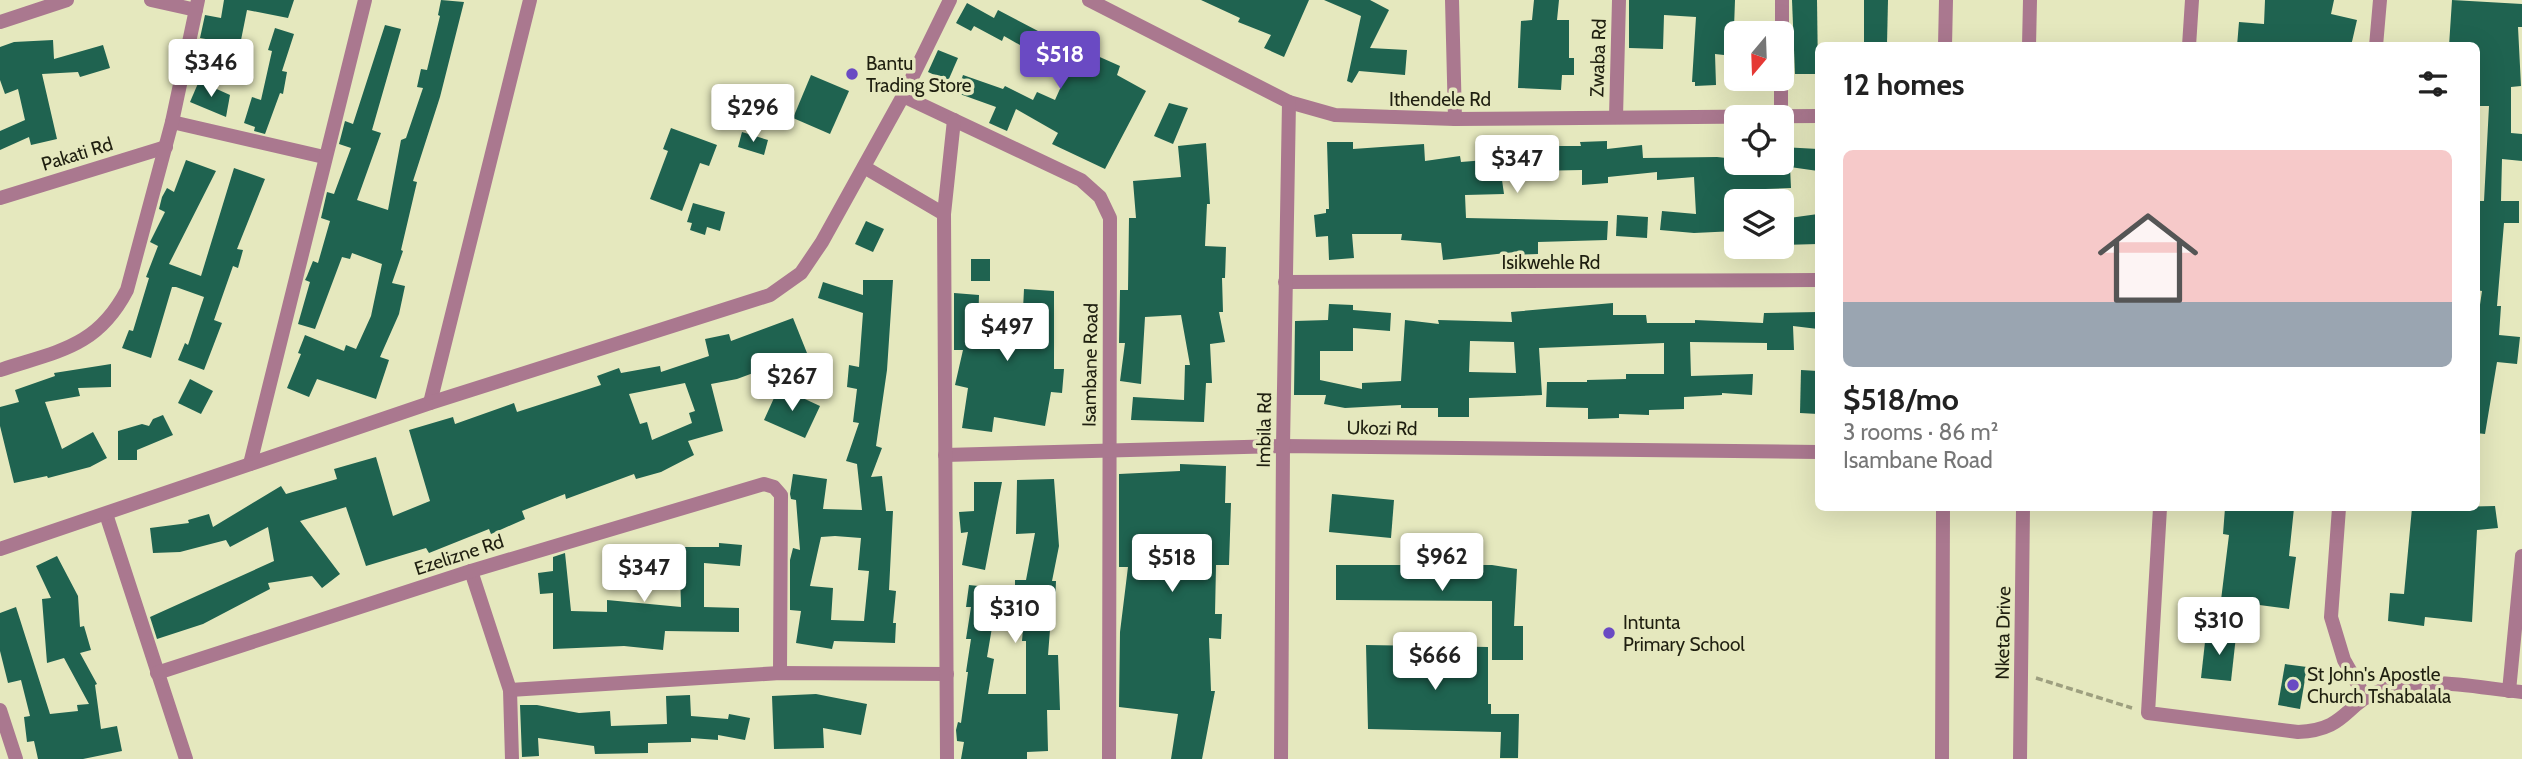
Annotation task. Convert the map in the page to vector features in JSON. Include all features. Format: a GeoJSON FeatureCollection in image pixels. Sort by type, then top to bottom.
{"type":"FeatureCollection","features":[{"type":"Feature","properties":{"kind":"street"},"geometry":{"type":"LineString","coordinates":[[0,22],[67,0]]}},
{"type":"Feature","properties":{"kind":"street"},"geometry":{"type":"LineString","coordinates":[[0,370],[86,338],[103,327],[127,290],[166,147],[197,5],[151,0]]}},
{"type":"Feature","properties":{"kind":"street"},"geometry":{"type":"LineString","coordinates":[[250,464],[365,0]]}},
{"type":"Feature","properties":{"kind":"street"},"geometry":{"type":"LineString","coordinates":[[430,403],[530,0]]}},
{"type":"Feature","properties":{"kind":"street"},"geometry":{"type":"LineString","coordinates":[[0,550],[430,403],[770,295],[801,273],[822,242],[903,96],[950,0]]}},
{"type":"Feature","properties":{"kind":"street","name":"Ithendele Rd"},"geometry":{"type":"LineString","coordinates":[[1089,0],[1289,102],[1314,111],[1365,119],[1724,116]]}},
{"type":"Feature","properties":{"kind":"street"},"geometry":{"type":"LineString","coordinates":[[1452,0],[1455,119]]}},
{"type":"Feature","properties":{"kind":"street","name":"Zwaba Rd"},"geometry":{"type":"LineString","coordinates":[[1616,117],[1619,0]]}},
{"type":"Feature","properties":{"kind":"street"},"geometry":{"type":"LineString","coordinates":[[1782,0],[1782,21]]}},
{"type":"Feature","properties":{"kind":"street"},"geometry":{"type":"LineString","coordinates":[[1945,42],[1946,0]]}},
{"type":"Feature","properties":{"kind":"street"},"geometry":{"type":"LineString","coordinates":[[2029,42],[2030,0]]}},
{"type":"Feature","properties":{"kind":"street"},"geometry":{"type":"LineString","coordinates":[[2189,42],[2192,0]]}},
{"type":"Feature","properties":{"kind":"street"},"geometry":{"type":"LineString","coordinates":[[2376,42],[2380,0]]}},
{"type":"Feature","properties":{"kind":"street","name":"Isambane Road"},"geometry":{"type":"LineString","coordinates":[[903,96],[1081,180],[1100,197],[1110,218],[1109,759]]}},
{"type":"Feature","properties":{"kind":"street","name":"Imbila Rd"},"geometry":{"type":"LineString","coordinates":[[1281,759],[1289,102]]}},
{"type":"Feature","properties":{"kind":"street","name":"Ithendele Rd"},"geometry":{"type":"LineString","coordinates":[[1794,116],[1815,116]]}},
{"type":"Feature","properties":{"kind":"street"},"geometry":{"type":"LineString","coordinates":[[947,759],[944,214],[954,120]]}},
{"type":"Feature","properties":{"kind":"street"},"geometry":{"type":"LineString","coordinates":[[172,122],[324,157]]}},
{"type":"Feature","properties":{"kind":"street","name":"Pakati Rd"},"geometry":{"type":"LineString","coordinates":[[0,198],[166,147]]}},
{"type":"Feature","properties":{"kind":"street"},"geometry":{"type":"LineString","coordinates":[[864,167],[944,214]]}},
{"type":"Feature","properties":{"kind":"street","name":"Isikwehle Rd"},"geometry":{"type":"LineString","coordinates":[[1285,282],[1815,280]]}},
{"type":"Feature","properties":{"kind":"street","name":"Ukozi Rd"},"geometry":{"type":"LineString","coordinates":[[945,454],[1283,446],[1815,452]]}},
{"type":"Feature","properties":{"kind":"street","name":"Ezelizne Rd"},"geometry":{"type":"LineString","coordinates":[[157,673],[471,571],[755,484],[774,487],[780,495],[780,673]]}},
{"type":"Feature","properties":{"kind":"street"},"geometry":{"type":"LineString","coordinates":[[1942,759],[1943,511]]}},
{"type":"Feature","properties":{"kind":"street","name":"Nketa Drive"},"geometry":{"type":"LineString","coordinates":[[2020,759],[2024,511]]}},
{"type":"Feature","properties":{"kind":"street"},"geometry":{"type":"LineString","coordinates":[[2160,511],[2148,713],[2298,732],[2320,731],[2337,723],[2365,697],[2398,685],[2515,691],[2522,555]]}},
{"type":"Feature","properties":{"kind":"street"},"geometry":{"type":"LineString","coordinates":[[2340,511],[2331,617],[2344,660],[2365,697]]}},
{"type":"Feature","properties":{"kind":"street"},"geometry":{"type":"LineString","coordinates":[[106,514],[186,759]]}},
{"type":"Feature","properties":{"kind":"street"},"geometry":{"type":"LineString","coordinates":[[471,571],[510,690],[512,759]]}},
{"type":"Feature","properties":{"kind":"street"},"geometry":{"type":"LineString","coordinates":[[510,690],[780,673],[947,674]]}},
{"type":"Feature","properties":{"kind":"street"},"geometry":{"type":"LineString","coordinates":[[0,710],[16,759]]}},
{"type":"Feature","properties":{"kind":"path"},"geometry":{"type":"LineString","coordinates":[[2021,674],[2148,713]]}},
{"type":"Feature","properties":{"kind":"building"},"geometry":{"type":"Polygon","coordinates":[[[224,0],[294,0],[288,18],[247,10],[240,45],[200,38],[205,15],[221,18],[224,0]]]}},
{"type":"Feature","properties":{"kind":"building"},"geometry":{"type":"Polygon","coordinates":[[[441,0],[464,2],[440,97],[413,181],[417,182],[401,250],[403,251],[392,283],[405,286],[399,314],[380,357],[389,360],[376,399],[317,379],[309,397],[287,388],[301,354],[298,353],[305,335],[344,351],[346,345],[356,349],[371,316],[382,264],[352,253],[350,259],[342,257],[315,329],[298,324],[310,282],[305,280],[313,261],[318,263],[330,221],[321,218],[327,192],[334,194],[351,148],[339,144],[345,121],[353,124],[385,25],[401,29],[372,130],[381,133],[357,200],[388,210],[401,140],[406,138],[423,88],[417,87],[421,69],[427,70],[440,16],[441,0]]]}},
{"type":"Feature","properties":{"kind":"building"},"geometry":{"type":"Polygon","coordinates":[[[1201,0],[1309,0],[1284,57],[1264,48],[1271,35],[1238,22],[1240,18],[1201,0]]]}},
{"type":"Feature","properties":{"kind":"building"},"geometry":{"type":"Polygon","coordinates":[[[1324,0],[1370,0],[1389,10],[1370,48],[1407,50],[1405,75],[1359,71],[1352,83],[1347,81],[1361,16],[1324,0]]]}},
{"type":"Feature","properties":{"kind":"building"},"geometry":{"type":"Polygon","coordinates":[[[1534,0],[1559,0],[1557,20],[1569,20],[1569,58],[1574,58],[1574,75],[1562,75],[1561,90],[1518,88],[1521,21],[1532,20],[1534,0]]]}},
{"type":"Feature","properties":{"kind":"building"},"geometry":{"type":"Polygon","coordinates":[[[1629,0],[1735,0],[1734,21],[1724,21],[1724,55],[1715,54],[1716,85],[1695,86],[1695,82],[1692,82],[1696,17],[1664,15],[1663,49],[1629,48],[1629,0]]]}},
{"type":"Feature","properties":{"kind":"building"},"geometry":{"type":"Polygon","coordinates":[[[1792,0],[1817,0],[1815,74],[1795,74],[1792,0]]]}},
{"type":"Feature","properties":{"kind":"building"},"geometry":{"type":"Polygon","coordinates":[[[1864,0],[1888,0],[1887,42],[1864,42],[1864,0]]]}},
{"type":"Feature","properties":{"kind":"building"},"geometry":{"type":"Polygon","coordinates":[[[2265,0],[2334,0],[2331,14],[2357,20],[2352,42],[2237,42],[2239,22],[2264,24],[2265,0]]]}},
{"type":"Feature","properties":{"kind":"building"},"geometry":{"type":"Polygon","coordinates":[[[2452,0],[2522,4],[2522,27],[2518,27],[2521,86],[2511,87],[2511,133],[2522,134],[2522,161],[2502,159],[2501,201],[2519,201],[2519,223],[2504,223],[2497,306],[2501,306],[2499,335],[2520,337],[2517,364],[2497,362],[2485,434],[2480,433],[2480,201],[2484,201],[2489,106],[2480,106],[2480,42],[2449,42],[2452,0]]]}},
{"type":"Feature","properties":{"kind":"building"},"geometry":{"type":"Polygon","coordinates":[[[967,3],[994,18],[998,10],[1059,42],[1062,36],[1085,47],[1084,50],[1120,66],[1117,75],[1146,91],[1105,169],[1052,144],[1058,133],[1016,109],[1007,131],[989,123],[996,107],[957,93],[963,75],[1003,89],[1005,86],[1033,100],[1037,92],[1055,100],[1063,82],[1046,72],[1050,62],[1004,36],[1002,41],[974,26],[971,31],[956,23],[967,3]]]}},
{"type":"Feature","properties":{"kind":"building"},"geometry":{"type":"Polygon","coordinates":[[[275,28],[294,34],[282,71],[287,72],[283,94],[280,93],[265,134],[254,131],[255,127],[244,123],[252,97],[261,100],[272,51],[268,50],[275,28]]]}},
{"type":"Feature","properties":{"kind":"building"},"geometry":{"type":"Polygon","coordinates":[[[53,40],[54,59],[103,45],[110,68],[80,77],[78,72],[42,74],[57,139],[31,145],[29,137],[0,150],[0,131],[25,120],[18,89],[5,94],[0,80],[0,47],[14,42],[53,40]]]}},
{"type":"Feature","properties":{"kind":"building"},"geometry":{"type":"Polygon","coordinates":[[[938,50],[958,58],[948,81],[928,72],[938,50]]]}},
{"type":"Feature","properties":{"kind":"building"},"geometry":{"type":"Polygon","coordinates":[[[811,75],[849,91],[830,134],[793,118],[811,75]]]}},
{"type":"Feature","properties":{"kind":"building"},"geometry":{"type":"Polygon","coordinates":[[[199,81],[230,95],[226,117],[190,102],[199,81]]]}},
{"type":"Feature","properties":{"kind":"building"},"geometry":{"type":"Polygon","coordinates":[[[1169,103],[1188,108],[1173,144],[1154,136],[1169,103]]]}},
{"type":"Feature","properties":{"kind":"building"},"geometry":{"type":"Polygon","coordinates":[[[671,128],[717,145],[709,166],[700,163],[682,211],[650,199],[668,151],[663,149],[671,128]]]}},
{"type":"Feature","properties":{"kind":"building"},"geometry":{"type":"Polygon","coordinates":[[[742,132],[768,140],[764,155],[738,147],[742,132]]]}},
{"type":"Feature","properties":{"kind":"building"},"geometry":{"type":"Polygon","coordinates":[[[1607,141],[1607,149],[1642,145],[1643,158],[1724,158],[1724,175],[1790,175],[1791,188],[1724,189],[1724,232],[1694,233],[1660,230],[1662,211],[1696,214],[1694,177],[1657,180],[1657,172],[1608,177],[1608,183],[1582,185],[1582,170],[1533,171],[1534,178],[1502,180],[1504,194],[1465,195],[1466,218],[1608,221],[1607,240],[1538,242],[1538,254],[1515,255],[1515,252],[1443,260],[1441,243],[1401,240],[1402,234],[1352,234],[1354,258],[1329,260],[1328,236],[1316,237],[1314,215],[1326,213],[1326,209],[1329,209],[1327,142],[1353,142],[1353,149],[1424,144],[1425,161],[1460,156],[1461,162],[1547,155],[1547,146],[1581,146],[1580,142],[1607,141]]]}},
{"type":"Feature","properties":{"kind":"building"},"geometry":{"type":"Polygon","coordinates":[[[1206,143],[1210,204],[1207,204],[1205,246],[1226,247],[1225,278],[1222,278],[1223,312],[1219,312],[1225,342],[1210,344],[1212,383],[1206,383],[1204,422],[1131,420],[1133,397],[1184,400],[1185,365],[1190,365],[1181,315],[1145,317],[1141,384],[1120,381],[1125,343],[1119,343],[1120,290],[1128,290],[1129,218],[1136,218],[1133,181],[1181,177],[1178,146],[1206,143]]]}},
{"type":"Feature","properties":{"kind":"building"},"geometry":{"type":"Polygon","coordinates":[[[1794,148],[1815,149],[1815,171],[1794,168],[1794,148]]]}},
{"type":"Feature","properties":{"kind":"building"},"geometry":{"type":"Polygon","coordinates":[[[186,160],[216,171],[169,264],[201,276],[234,168],[265,179],[237,249],[243,250],[238,268],[233,266],[214,320],[222,323],[204,370],[178,360],[185,343],[188,345],[204,297],[176,287],[172,287],[151,358],[122,348],[129,330],[133,331],[149,278],[146,277],[158,246],[150,242],[165,212],[159,209],[162,197],[167,188],[174,192],[186,160]]]}},
{"type":"Feature","properties":{"kind":"building"},"geometry":{"type":"Polygon","coordinates":[[[693,203],[725,212],[720,231],[707,227],[705,235],[690,230],[692,223],[687,222],[693,203]]]}},
{"type":"Feature","properties":{"kind":"building"},"geometry":{"type":"Polygon","coordinates":[[[1815,214],[1815,244],[1794,245],[1794,217],[1815,214]]]}},
{"type":"Feature","properties":{"kind":"building"},"geometry":{"type":"Polygon","coordinates":[[[1617,215],[1648,217],[1647,238],[1616,236],[1617,215]]]}},
{"type":"Feature","properties":{"kind":"building"},"geometry":{"type":"Polygon","coordinates":[[[866,221],[884,229],[873,252],[855,244],[866,221]]]}},
{"type":"Feature","properties":{"kind":"building"},"geometry":{"type":"Polygon","coordinates":[[[971,259],[990,259],[990,281],[971,281],[971,259]]]}},
{"type":"Feature","properties":{"kind":"building"},"geometry":{"type":"Polygon","coordinates":[[[863,280],[893,280],[887,370],[876,446],[882,448],[871,477],[882,476],[886,511],[893,511],[889,590],[896,591],[893,623],[896,623],[895,643],[834,641],[832,649],[796,643],[801,611],[790,610],[790,560],[793,548],[800,550],[796,500],[791,499],[790,494],[793,474],[827,479],[823,509],[862,510],[857,464],[846,461],[859,423],[853,422],[857,389],[847,387],[849,365],[859,367],[863,313],[818,298],[823,282],[863,295],[863,280]],[[821,537],[810,586],[833,588],[831,620],[864,621],[869,571],[858,570],[861,538],[821,537]]]}},
{"type":"Feature","properties":{"kind":"building"},"geometry":{"type":"Polygon","coordinates":[[[1024,289],[1054,291],[1054,369],[1064,369],[1062,393],[1051,392],[1045,426],[994,417],[992,432],[962,428],[968,388],[955,385],[963,350],[954,350],[954,293],[979,295],[978,329],[1022,330],[1024,289]]]}},
{"type":"Feature","properties":{"kind":"building"},"geometry":{"type":"Polygon","coordinates":[[[1613,303],[1613,315],[1646,315],[1647,323],[1695,323],[1695,320],[1763,323],[1764,313],[1815,312],[1815,329],[1793,326],[1794,350],[1767,350],[1767,343],[1690,342],[1691,376],[1753,374],[1752,395],[1722,393],[1684,397],[1684,409],[1649,410],[1649,415],[1619,414],[1619,418],[1588,419],[1588,408],[1546,407],[1547,382],[1587,382],[1626,379],[1626,374],[1664,374],[1664,343],[1539,348],[1542,395],[1469,398],[1469,417],[1438,417],[1438,408],[1401,408],[1401,405],[1345,408],[1324,404],[1326,395],[1294,395],[1295,321],[1328,320],[1329,304],[1353,305],[1353,310],[1391,313],[1390,331],[1353,328],[1353,351],[1320,351],[1320,380],[1362,389],[1362,383],[1401,381],[1405,320],[1439,324],[1438,320],[1512,322],[1511,312],[1613,303]],[[1470,341],[1469,372],[1516,373],[1514,342],[1470,341]]]}},
{"type":"Feature","properties":{"kind":"building"},"geometry":{"type":"Polygon","coordinates":[[[793,318],[807,353],[737,379],[711,384],[723,431],[688,441],[694,455],[661,472],[636,479],[634,474],[566,499],[565,494],[522,511],[525,519],[491,534],[489,529],[429,553],[426,548],[366,566],[346,507],[300,521],[340,574],[322,588],[312,576],[268,583],[270,589],[203,624],[157,639],[150,617],[274,561],[268,527],[230,547],[226,540],[180,552],[153,553],[150,528],[189,523],[188,520],[209,514],[213,527],[281,486],[286,494],[337,479],[334,469],[376,457],[393,516],[430,501],[409,430],[453,417],[455,424],[514,403],[517,412],[601,385],[597,376],[619,368],[621,373],[660,366],[661,372],[709,356],[705,339],[729,334],[731,341],[793,318]],[[685,383],[629,394],[640,424],[647,422],[652,440],[692,423],[689,413],[695,411],[685,383]]]}},
{"type":"Feature","properties":{"kind":"building"},"geometry":{"type":"Polygon","coordinates":[[[111,364],[111,387],[78,388],[80,396],[45,402],[62,449],[93,432],[107,458],[90,467],[48,478],[47,476],[14,483],[0,426],[0,407],[19,402],[15,390],[55,376],[54,373],[111,364]]]}},
{"type":"Feature","properties":{"kind":"building"},"geometry":{"type":"Polygon","coordinates":[[[1801,370],[1815,371],[1815,414],[1800,413],[1801,370]]]}},
{"type":"Feature","properties":{"kind":"building"},"geometry":{"type":"Polygon","coordinates":[[[190,379],[213,391],[201,414],[178,403],[190,379]]]}},
{"type":"Feature","properties":{"kind":"building"},"geometry":{"type":"Polygon","coordinates":[[[779,387],[820,406],[805,438],[764,420],[779,387]]]}},
{"type":"Feature","properties":{"kind":"building"},"geometry":{"type":"Polygon","coordinates":[[[163,415],[173,435],[137,450],[137,460],[118,460],[118,431],[142,424],[149,426],[153,419],[163,415]]]}},
{"type":"Feature","properties":{"kind":"building"},"geometry":{"type":"Polygon","coordinates":[[[1180,464],[1226,466],[1225,503],[1231,503],[1229,565],[1216,565],[1215,614],[1222,614],[1221,639],[1209,638],[1211,691],[1215,691],[1202,759],[1171,759],[1178,714],[1119,707],[1120,632],[1128,567],[1119,567],[1119,474],[1180,471],[1180,464]]]}},
{"type":"Feature","properties":{"kind":"building"},"geometry":{"type":"Polygon","coordinates":[[[1054,479],[1059,546],[1052,581],[1056,581],[1055,605],[1052,605],[1048,655],[1058,655],[1060,710],[1047,710],[1048,751],[1027,752],[1027,759],[961,759],[964,742],[957,741],[956,730],[958,722],[961,723],[971,639],[966,639],[971,607],[966,607],[969,585],[1015,590],[1015,580],[1026,580],[1035,533],[1016,534],[1017,480],[1054,479]],[[996,604],[987,657],[994,659],[988,694],[1026,694],[1026,641],[1022,641],[1025,604],[996,604]]]}},
{"type":"Feature","properties":{"kind":"building"},"geometry":{"type":"Polygon","coordinates":[[[974,482],[1002,482],[985,570],[962,565],[968,532],[961,533],[959,512],[974,511],[974,482]]]}},
{"type":"Feature","properties":{"kind":"building"},"geometry":{"type":"Polygon","coordinates":[[[1332,494],[1394,500],[1391,538],[1329,532],[1332,494]]]}},
{"type":"Feature","properties":{"kind":"building"},"geometry":{"type":"Polygon","coordinates":[[[2480,506],[2495,506],[2498,528],[2477,530],[2472,622],[2425,617],[2424,626],[2388,621],[2390,593],[2404,594],[2412,511],[2480,511],[2480,506]]]}},
{"type":"Feature","properties":{"kind":"building"},"geometry":{"type":"Polygon","coordinates":[[[2225,511],[2294,511],[2289,556],[2296,557],[2289,609],[2221,600],[2229,535],[2223,534],[2225,511]]]}},
{"type":"Feature","properties":{"kind":"building"},"geometry":{"type":"Polygon","coordinates":[[[719,543],[742,545],[740,566],[704,563],[704,607],[739,608],[739,632],[665,631],[663,650],[624,646],[553,649],[553,593],[540,594],[538,573],[553,571],[553,557],[565,553],[571,611],[607,612],[607,600],[681,607],[680,569],[647,571],[646,547],[719,547],[719,543]]]}},
{"type":"Feature","properties":{"kind":"building"},"geometry":{"type":"Polygon","coordinates":[[[57,556],[78,596],[80,627],[84,626],[91,650],[80,653],[97,684],[101,729],[117,726],[122,751],[83,759],[38,759],[34,741],[27,742],[24,717],[30,716],[21,680],[8,683],[0,651],[0,613],[16,607],[50,714],[78,711],[77,705],[89,704],[64,658],[47,663],[42,599],[51,598],[36,566],[57,556]]]}},
{"type":"Feature","properties":{"kind":"building"},"geometry":{"type":"Polygon","coordinates":[[[1336,565],[1492,565],[1517,569],[1514,626],[1523,626],[1523,660],[1492,660],[1492,601],[1336,600],[1336,565]]]}},
{"type":"Feature","properties":{"kind":"building"},"geometry":{"type":"Polygon","coordinates":[[[2206,633],[2236,636],[2231,681],[2201,678],[2206,633]]]}},
{"type":"Feature","properties":{"kind":"building"},"geometry":{"type":"Polygon","coordinates":[[[1366,645],[1488,647],[1488,704],[1491,704],[1491,714],[1519,714],[1518,758],[1500,758],[1501,732],[1368,729],[1366,645]]]}},
{"type":"Feature","properties":{"kind":"building","name":"St John's Apostle Church Tshabalala"},"geometry":{"type":"Polygon","coordinates":[[[2285,664],[2307,667],[2300,709],[2278,705],[2285,664]]]}},
{"type":"Feature","properties":{"kind":"building"},"geometry":{"type":"Polygon","coordinates":[[[816,694],[867,704],[861,735],[823,728],[824,748],[774,749],[772,696],[816,694]]]}},
{"type":"Feature","properties":{"kind":"building"},"geometry":{"type":"Polygon","coordinates":[[[690,695],[691,716],[728,719],[729,714],[750,718],[745,740],[718,735],[718,740],[691,738],[691,742],[648,743],[648,753],[595,754],[594,746],[538,738],[539,756],[522,757],[520,705],[537,705],[579,713],[610,711],[611,726],[667,724],[666,696],[690,695]]]}},
{"type":"Feature","properties":{"kind":"place","name":"Bantu Trading Store"},"geometry":{"type":"Point","coordinates":[852,74]}},
{"type":"Feature","properties":{"kind":"place","name":"Intunta Primary School"},"geometry":{"type":"Point","coordinates":[1609,633]}},
{"type":"Feature","properties":{"kind":"place","name":"St John's Apostle Church Tshabalala"},"geometry":{"type":"Point","coordinates":[2293,685]}}]}
